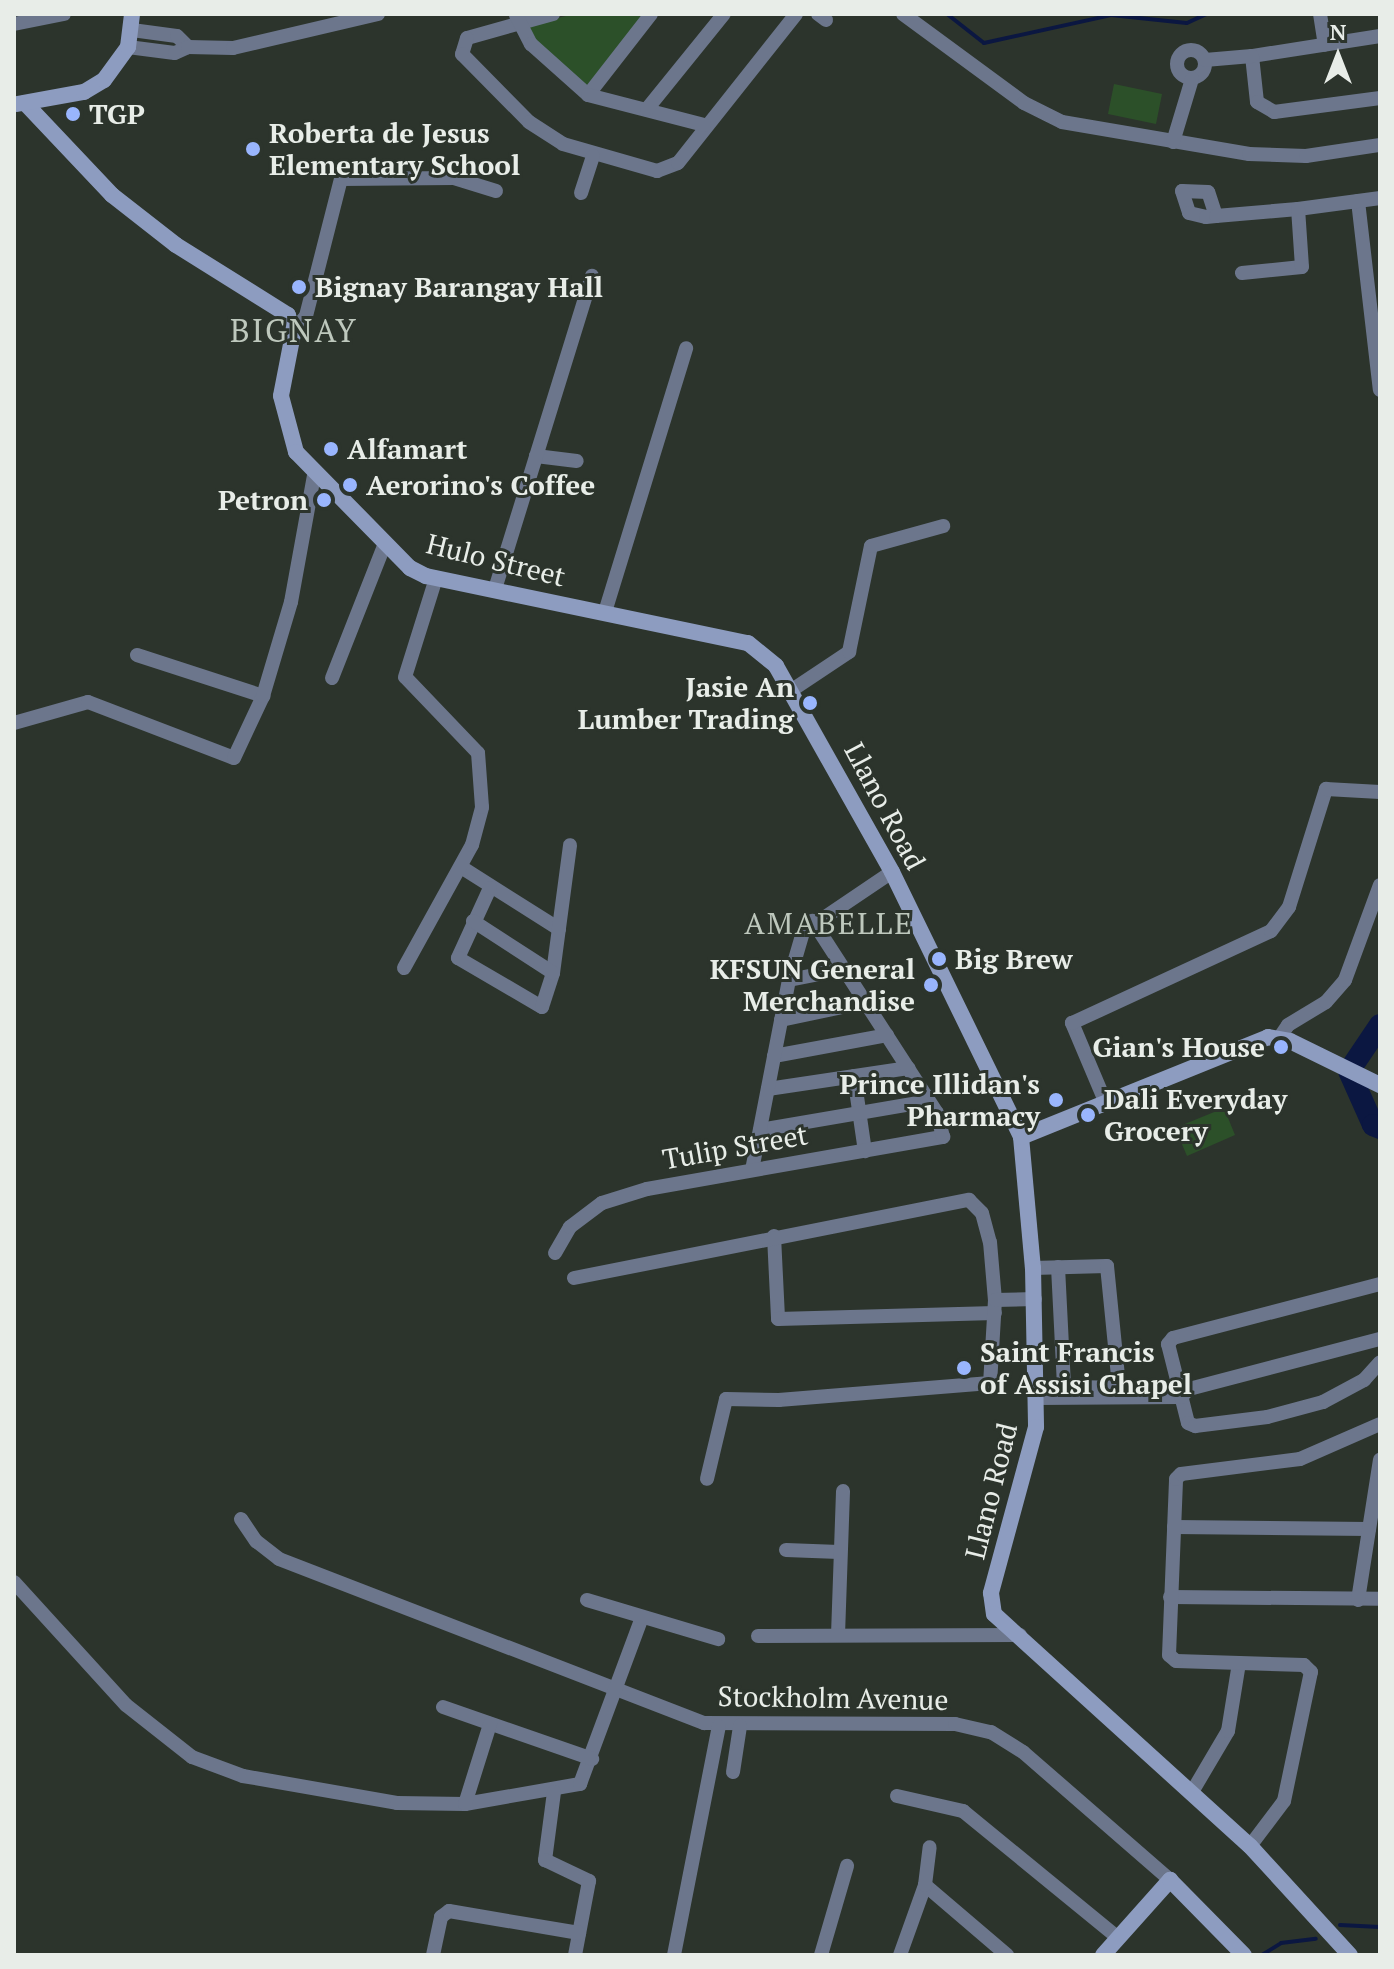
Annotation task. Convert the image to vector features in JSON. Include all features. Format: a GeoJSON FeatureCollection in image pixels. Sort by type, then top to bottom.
{"type":"FeatureCollection","features":[{"type":"Feature","properties":{"kind":"main road"},"geometry":{"type":"LineString","coordinates":[[19,104],[84,92],[104,80],[131,30]]}},
{"type":"Feature","properties":{"kind":"main road"},"geometry":{"type":"LineString","coordinates":[[19,104],[112,195],[176,245],[282,309],[294,330]]}},
{"type":"Feature","properties":{"kind":"main road","name":"Hulo Street"},"geometry":{"type":"LineString","coordinates":[[294,330],[281,381],[284,416],[296,452],[314,475],[410,568],[436,578],[748,643],[776,666],[822,742]]}},
{"type":"Feature","properties":{"kind":"main road","name":"Llano Road"},"geometry":{"type":"LineString","coordinates":[[822,742],[892,872],[1021,1137],[1035,1299],[1037,1392],[1031,1462],[990,1603],[994,1614],[1250,1846],[1350,1955]]}},
{"type":"Feature","properties":{"kind":"main road"},"geometry":{"type":"LineString","coordinates":[[1021,1137],[1242,1043],[1280,1037],[1348,1066],[1380,1085]]}},
{"type":"Feature","properties":{"kind":"main road"},"geometry":{"type":"LineString","coordinates":[[1103,1955],[1170,1880]]}},
{"type":"Feature","properties":{"kind":"main road","name":"Stockholm Avenue"},"geometry":{"type":"LineString","coordinates":[[1170,1880],[1244,1955]]}},
{"type":"Feature","properties":{"kind":"street"},"geometry":{"type":"LineString","coordinates":[[14,24],[64,14]]}},
{"type":"Feature","properties":{"kind":"street"},"geometry":{"type":"LineString","coordinates":[[131,30],[176,53],[188,47],[250,45],[378,14]]}},
{"type":"Feature","properties":{"kind":"street"},"geometry":{"type":"LineString","coordinates":[[553,14],[517,18],[467,38],[462,46],[466,62],[539,130],[593,156],[632,168],[668,168],[678,163],[704,125],[796,14]]}},
{"type":"Feature","properties":{"kind":"street"},"geometry":{"type":"LineString","coordinates":[[588,95],[651,14]]}},
{"type":"Feature","properties":{"kind":"street"},"geometry":{"type":"LineString","coordinates":[[647,109],[724,14]]}},
{"type":"Feature","properties":{"kind":"street"},"geometry":{"type":"LineString","coordinates":[[903,14],[1042,114],[1084,128],[1283,156],[1380,145]]}},
{"type":"Feature","properties":{"kind":"street"},"geometry":{"type":"LineString","coordinates":[[1320,14],[1325,45]]}},
{"type":"Feature","properties":{"kind":"street"},"geometry":{"type":"LineString","coordinates":[[517,18],[531,44],[588,95],[704,125]]}},
{"type":"Feature","properties":{"kind":"street"},"geometry":{"type":"LineString","coordinates":[[1192,79],[1177,68],[1180,55],[1194,50],[1205,60],[1252,56],[1380,36]]}},
{"type":"Feature","properties":{"kind":"street"},"geometry":{"type":"LineString","coordinates":[[1252,56],[1257,102],[1274,112],[1380,98]]}},
{"type":"Feature","properties":{"kind":"street"},"geometry":{"type":"LineString","coordinates":[[1173,142],[1192,79],[1205,70],[1205,60]]}},
{"type":"Feature","properties":{"kind":"street"},"geometry":{"type":"LineString","coordinates":[[581,193],[593,156]]}},
{"type":"Feature","properties":{"kind":"street"},"geometry":{"type":"LineString","coordinates":[[294,330],[306,316],[341,179],[454,178],[496,191]]}},
{"type":"Feature","properties":{"kind":"street"},"geometry":{"type":"LineString","coordinates":[[1216,216],[1380,198]]}},
{"type":"Feature","properties":{"kind":"street"},"geometry":{"type":"LineString","coordinates":[[1358,201],[1380,390]]}},
{"type":"Feature","properties":{"kind":"street"},"geometry":{"type":"LineString","coordinates":[[1242,273],[1302,267],[1298,209]]}},
{"type":"Feature","properties":{"kind":"street"},"geometry":{"type":"LineString","coordinates":[[495,589],[592,276]]}},
{"type":"Feature","properties":{"kind":"street"},"geometry":{"type":"LineString","coordinates":[[605,612],[686,348]]}},
{"type":"Feature","properties":{"kind":"street"},"geometry":{"type":"LineString","coordinates":[[536,456],[577,461]]}},
{"type":"Feature","properties":{"kind":"street"},"geometry":{"type":"LineString","coordinates":[[14,723],[88,702],[234,758],[263,696],[291,602],[314,475]]}},
{"type":"Feature","properties":{"kind":"street"},"geometry":{"type":"LineString","coordinates":[[792,690],[849,652],[871,546],[943,526]]}},
{"type":"Feature","properties":{"kind":"street"},"geometry":{"type":"LineString","coordinates":[[332,678],[384,546]]}},
{"type":"Feature","properties":{"kind":"street"},"geometry":{"type":"LineString","coordinates":[[404,968],[461,867],[482,807],[478,753],[405,677],[436,578]]}},
{"type":"Feature","properties":{"kind":"street"},"geometry":{"type":"LineString","coordinates":[[137,655],[263,696]]}},
{"type":"Feature","properties":{"kind":"street"},"geometry":{"type":"LineString","coordinates":[[1105,1101],[1072,1023],[1271,931],[1289,907],[1326,789],[1380,792]]}},
{"type":"Feature","properties":{"kind":"street"},"geometry":{"type":"LineString","coordinates":[[490,888],[458,958],[539,1007],[545,1004],[553,973],[570,845]]}},
{"type":"Feature","properties":{"kind":"street"},"geometry":{"type":"LineString","coordinates":[[461,867],[559,929]]}},
{"type":"Feature","properties":{"kind":"street"},"geometry":{"type":"LineString","coordinates":[[752,1170],[797,946],[813,921],[892,872]]}},
{"type":"Feature","properties":{"kind":"street"},"geometry":{"type":"LineString","coordinates":[[1280,1037],[1288,1025],[1326,1002],[1345,980],[1380,885]]}},
{"type":"Feature","properties":{"kind":"street"},"geometry":{"type":"LineString","coordinates":[[473,921],[553,973]]}},
{"type":"Feature","properties":{"kind":"street"},"geometry":{"type":"LineString","coordinates":[[760,1130],[929,1101],[813,921]]}},
{"type":"Feature","properties":{"kind":"street"},"geometry":{"type":"LineString","coordinates":[[789,980],[844,969]]}},
{"type":"Feature","properties":{"kind":"street"},"geometry":{"type":"LineString","coordinates":[[781,1020],[866,1002]]}},
{"type":"Feature","properties":{"kind":"street"},"geometry":{"type":"LineString","coordinates":[[774,1056],[887,1035]]}},
{"type":"Feature","properties":{"kind":"street"},"geometry":{"type":"LineString","coordinates":[[768,1089],[908,1068]]}},
{"type":"Feature","properties":{"kind":"street"},"geometry":{"type":"LineString","coordinates":[[854,1076],[865,1151]]}},
{"type":"Feature","properties":{"kind":"street","name":"Tulip Street"},"geometry":{"type":"LineString","coordinates":[[555,1253],[570,1227],[602,1203],[752,1170],[940,1139],[944,1134],[929,1101]]}},
{"type":"Feature","properties":{"kind":"street"},"geometry":{"type":"LineString","coordinates":[[574,1278],[774,1236],[969,1200],[982,1213],[990,1242],[995,1307],[994,1374],[980,1387],[726,1399],[707,1479]]}},
{"type":"Feature","properties":{"kind":"street"},"geometry":{"type":"LineString","coordinates":[[774,1236],[778,1319],[995,1307],[1035,1299]]}},
{"type":"Feature","properties":{"kind":"street"},"geometry":{"type":"LineString","coordinates":[[1033,1268],[1103,1265],[1110,1270],[1119,1386]]}},
{"type":"Feature","properties":{"kind":"street"},"geometry":{"type":"LineString","coordinates":[[1058,1267],[1064,1386]]}},
{"type":"Feature","properties":{"kind":"street"},"geometry":{"type":"LineString","coordinates":[[1380,1284],[1173,1338],[1168,1344],[1183,1391],[1188,1423],[1195,1426],[1246,1421],[1323,1402],[1364,1380],[1380,1362]]}},
{"type":"Feature","properties":{"kind":"street"},"geometry":{"type":"LineString","coordinates":[[1037,1392],[1183,1391],[1379,1344]]}},
{"type":"Feature","properties":{"kind":"street"},"geometry":{"type":"LineString","coordinates":[[1037,1392],[1064,1386],[1183,1391]]}},
{"type":"Feature","properties":{"kind":"street"},"geometry":{"type":"LineString","coordinates":[[1250,1846],[1284,1801],[1311,1672],[1304,1665],[1176,1661],[1169,1655],[1176,1479],[1181,1474],[1300,1459],[1380,1424]]}},
{"type":"Feature","properties":{"kind":"street"},"geometry":{"type":"LineString","coordinates":[[1358,1600],[1380,1460]]}},
{"type":"Feature","properties":{"kind":"street"},"geometry":{"type":"LineString","coordinates":[[838,1635],[843,1491]]}},
{"type":"Feature","properties":{"kind":"street","name":"Stockholm Avenue"},"geometry":{"type":"LineString","coordinates":[[241,1519],[256,1541],[279,1559],[719,1726],[955,1724],[991,1732],[1023,1752],[1170,1880]]}},
{"type":"Feature","properties":{"kind":"street"},"geometry":{"type":"LineString","coordinates":[[1174,1527],[1369,1529]]}},
{"type":"Feature","properties":{"kind":"street"},"geometry":{"type":"LineString","coordinates":[[786,1550],[839,1552]]}},
{"type":"Feature","properties":{"kind":"street"},"geometry":{"type":"LineString","coordinates":[[14,1582],[147,1725],[207,1765],[367,1800],[465,1804],[554,1792],[580,1784],[592,1759],[642,1617]]}},
{"type":"Feature","properties":{"kind":"street"},"geometry":{"type":"LineString","coordinates":[[1170,1597],[1380,1599]]}},
{"type":"Feature","properties":{"kind":"street"},"geometry":{"type":"LineString","coordinates":[[587,1600],[718,1639]]}},
{"type":"Feature","properties":{"kind":"street"},"geometry":{"type":"LineString","coordinates":[[758,1636],[1020,1635]]}},
{"type":"Feature","properties":{"kind":"street"},"geometry":{"type":"LineString","coordinates":[[1192,1792],[1228,1731],[1239,1663]]}},
{"type":"Feature","properties":{"kind":"street"},"geometry":{"type":"LineString","coordinates":[[443,1707],[592,1759]]}},
{"type":"Feature","properties":{"kind":"street"},"geometry":{"type":"LineString","coordinates":[[465,1804],[490,1724]]}},
{"type":"Feature","properties":{"kind":"street"},"geometry":{"type":"LineString","coordinates":[[674,1955],[719,1726]]}},
{"type":"Feature","properties":{"kind":"street"},"geometry":{"type":"LineString","coordinates":[[733,1772],[740,1726]]}},
{"type":"Feature","properties":{"kind":"street"},"geometry":{"type":"LineString","coordinates":[[554,1792],[545,1860],[589,1881],[575,1955]]}},
{"type":"Feature","properties":{"kind":"street"},"geometry":{"type":"LineString","coordinates":[[897,1796],[963,1811],[1118,1938]]}},
{"type":"Feature","properties":{"kind":"street"},"geometry":{"type":"LineString","coordinates":[[900,1955],[925,1885],[930,1847]]}},
{"type":"Feature","properties":{"kind":"street"},"geometry":{"type":"LineString","coordinates":[[821,1955],[847,1866]]}},
{"type":"Feature","properties":{"kind":"street"},"geometry":{"type":"LineString","coordinates":[[925,1885],[1007,1955]]}},
{"type":"Feature","properties":{"kind":"street"},"geometry":{"type":"LineString","coordinates":[[433,1955],[441,1917],[449,1911],[579,1933]]}},
{"type":"Feature","properties":{"kind":"green space"},"geometry":{"type":"Polygon","coordinates":[[[574,14],[644,14],[585,88],[521,27],[574,14]]]}},
{"type":"Feature","properties":{"kind":"green space"},"geometry":{"type":"Polygon","coordinates":[[[1114,84],[1162,94],[1156,124],[1108,114],[1114,84]]]}},
{"type":"Feature","properties":{"kind":"green space"},"geometry":{"type":"Polygon","coordinates":[[[1224,1108],[1235,1135],[1187,1156],[1175,1128],[1224,1108]]]}},
{"type":"Feature","properties":{"kind":"waterway"},"geometry":{"type":"LineString","coordinates":[[947,14],[984,43],[1111,15],[1187,23],[1206,14]]}},
{"type":"Feature","properties":{"kind":"waterway"},"geometry":{"type":"LineString","coordinates":[[1380,1025],[1349,1071],[1373,1125],[1380,1128]]}},
{"type":"Feature","properties":{"kind":"waterway"},"geometry":{"type":"LineString","coordinates":[[1340,1925],[1380,1927]]}},
{"type":"Feature","properties":{"kind":"waterway"},"geometry":{"type":"LineString","coordinates":[[1262,1955],[1281,1943],[1316,1939]]}},
{"type":"Feature","properties":{"kind":"place","name":"TGP"},"geometry":{"type":"Point","coordinates":[73,114]}},
{"type":"Feature","properties":{"kind":"place","name":"Roberta de Jesus Elementary School"},"geometry":{"type":"Point","coordinates":[253,149]}},
{"type":"Feature","properties":{"kind":"place","name":"Bignay Barangay Hall"},"geometry":{"type":"Point","coordinates":[299,287]}},
{"type":"Feature","properties":{"kind":"place","name":"Alfamart"},"geometry":{"type":"Point","coordinates":[331,449]}},
{"type":"Feature","properties":{"kind":"place","name":"Aerorino's Coffee"},"geometry":{"type":"Point","coordinates":[350,485]}},
{"type":"Feature","properties":{"kind":"place","name":"Petron"},"geometry":{"type":"Point","coordinates":[324,500]}},
{"type":"Feature","properties":{"kind":"place","name":"Jasie An Lumber Trading"},"geometry":{"type":"Point","coordinates":[810,703]}},
{"type":"Feature","properties":{"kind":"place","name":"Big Brew"},"geometry":{"type":"Point","coordinates":[939,959]}},
{"type":"Feature","properties":{"kind":"place","name":"KFSUN General Merchandise"},"geometry":{"type":"Point","coordinates":[931,985]}},
{"type":"Feature","properties":{"kind":"place","name":"Gian's House"},"geometry":{"type":"Point","coordinates":[1281,1047]}},
{"type":"Feature","properties":{"kind":"place","name":"Prince Illidan's Pharmacy"},"geometry":{"type":"Point","coordinates":[1056,1100]}},
{"type":"Feature","properties":{"kind":"place","name":"Dali Everyday Grocery"},"geometry":{"type":"Point","coordinates":[1088,1115]}},
{"type":"Feature","properties":{"kind":"place","name":"Saint Francis of Assisi Chapel"},"geometry":{"type":"Point","coordinates":[964,1368]}},
{"type":"Feature","properties":{"kind":"district","name":"BIGNAY"},"geometry":{"type":"Point","coordinates":[294,330]}},
{"type":"Feature","properties":{"kind":"district","name":"AMABELLE"},"geometry":{"type":"Point","coordinates":[829,923]}}]}
